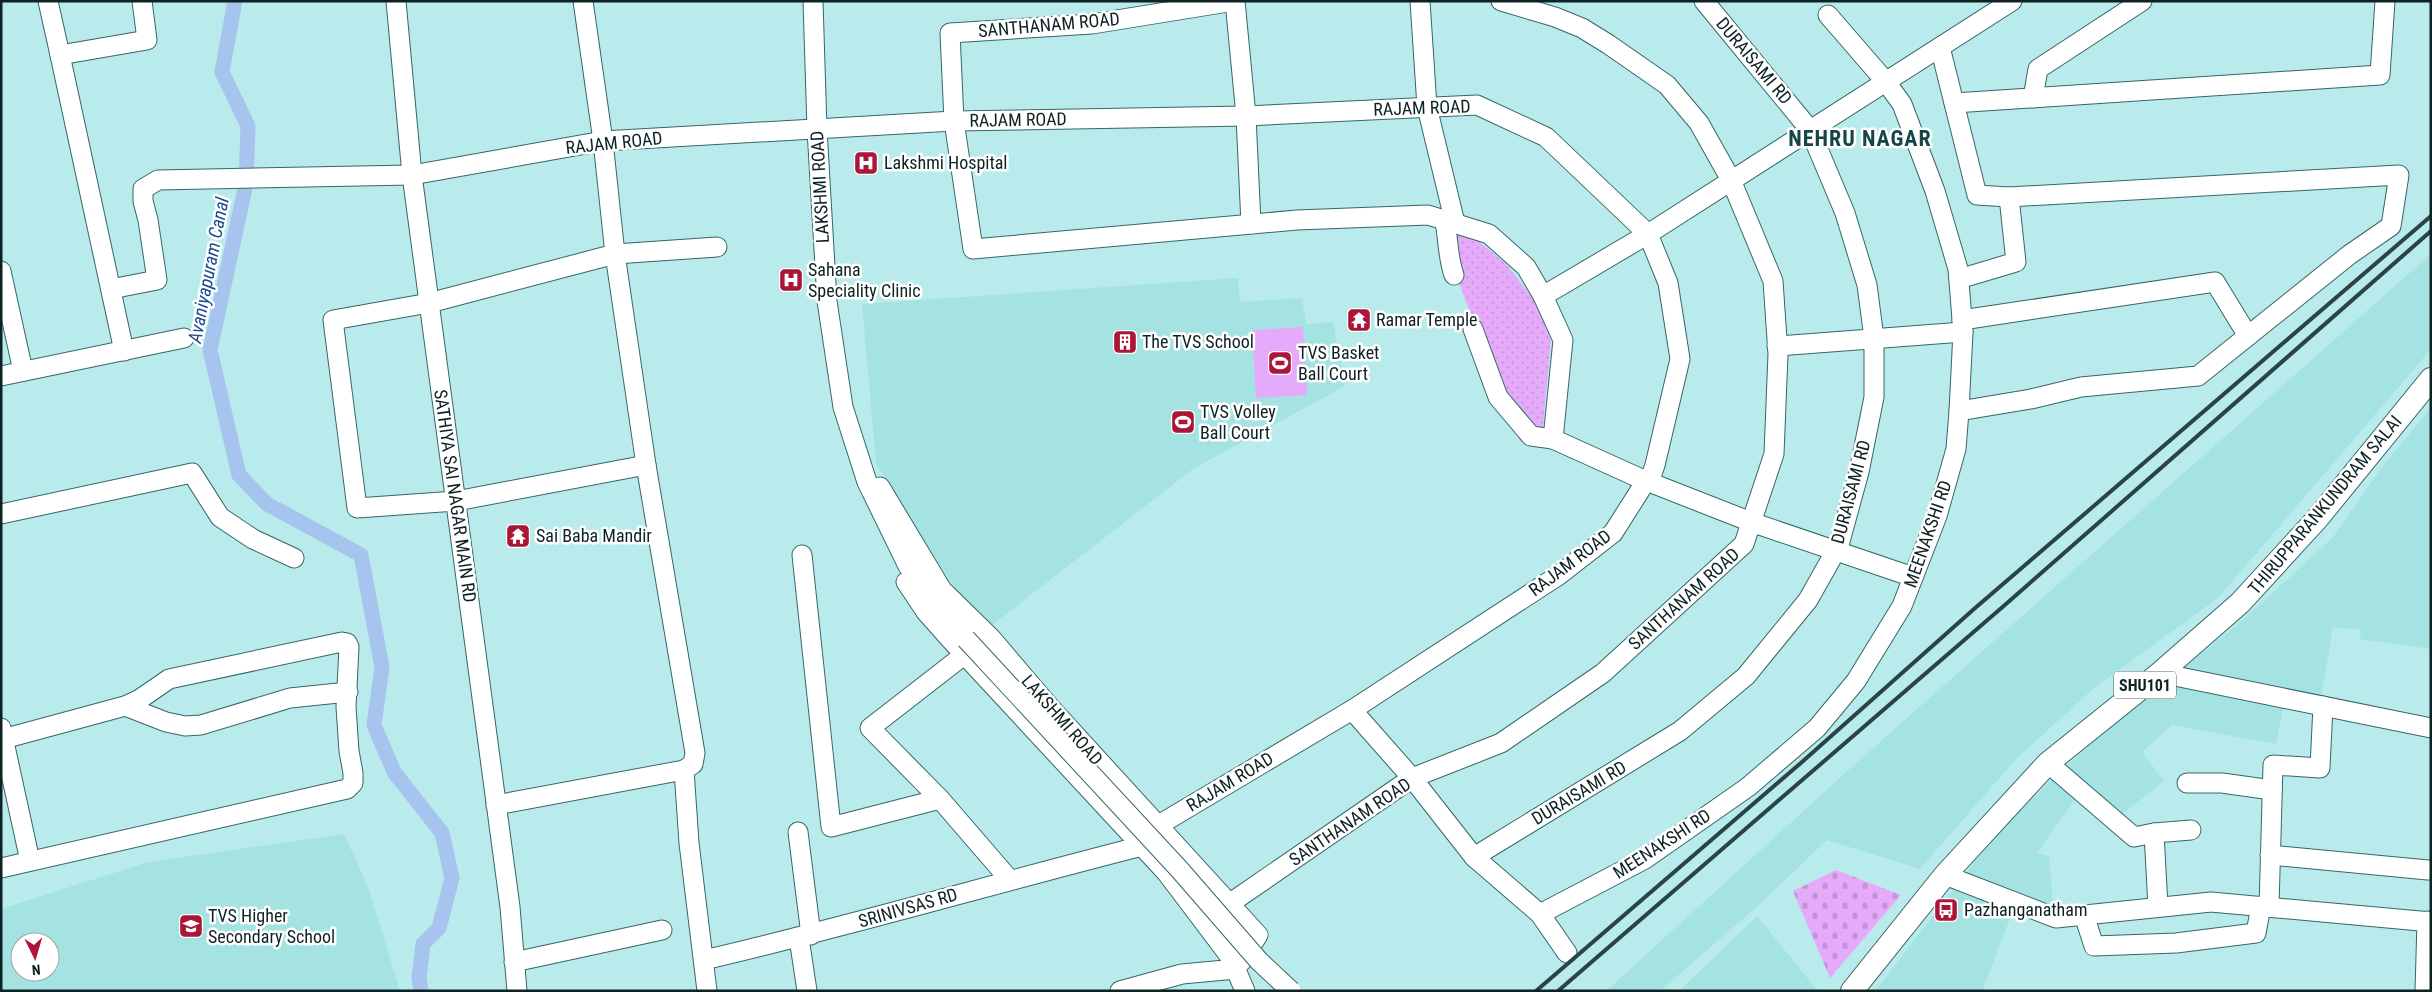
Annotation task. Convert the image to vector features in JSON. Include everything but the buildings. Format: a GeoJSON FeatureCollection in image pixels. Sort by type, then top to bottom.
{"type":"FeatureCollection","features":[{"type":"Feature","properties":{"kind":"main road","name":"THIRUPPARANKUNDRAM SALAI"},"geometry":{"type":"LineString","coordinates":[[1852,989],[1945,875],[2048,763],[2160,673],[2240,603],[2317,519],[2431,378]]}},
{"type":"Feature","properties":{"kind":"street"},"geometry":{"type":"LineString","coordinates":[[48,1],[124,351]]}},
{"type":"Feature","properties":{"kind":"street"},"geometry":{"type":"LineString","coordinates":[[60,55],[147,40],[142,1]]}},
{"type":"Feature","properties":{"kind":"street","name":"SATHIYA SAI NAGAR MAIN RD"},"geometry":{"type":"LineString","coordinates":[[396,1],[412,175],[510,907],[516,991]]}},
{"type":"Feature","properties":{"kind":"street"},"geometry":{"type":"LineString","coordinates":[[496,805],[684,770],[693,764],[695,753],[646,465],[615,254],[602,141],[582,1]]}},
{"type":"Feature","properties":{"kind":"street","name":"LAKSHMI ROAD"},"geometry":{"type":"LineString","coordinates":[[813,1],[817,129],[827,302],[843,407],[867,482],[908,566],[965,647],[1166,872],[1231,958],[1246,991]]}},
{"type":"Feature","properties":{"kind":"street"},"geometry":{"type":"LineString","coordinates":[[1235,1],[1246,116],[1251,224]]}},
{"type":"Feature","properties":{"kind":"street","name":"SANTHANAM ROAD"},"geometry":{"type":"LineString","coordinates":[[954,121],[950,33],[1092,24],[1235,1]]}},
{"type":"Feature","properties":{"kind":"street"},"geometry":{"type":"LineString","coordinates":[[1420,1],[1427,107],[1455,224]]}},
{"type":"Feature","properties":{"kind":"street","name":"SANTHANAM ROAD"},"geometry":{"type":"LineString","coordinates":[[1229,904],[1412,778],[1502,743],[1603,673],[1744,544],[1774,454],[1777,346],[1773,281],[1731,180],[1699,124],[1667,85],[1582,28],[1555,17],[1501,1]]}},
{"type":"Feature","properties":{"kind":"street","name":"DURAISAMI RD"},"geometry":{"type":"LineString","coordinates":[[1474,857],[1680,731],[1746,676],[1808,600],[1836,550],[1859,472],[1874,397],[1874,338],[1866,286],[1845,213],[1810,130],[1704,1]]}},
{"type":"Feature","properties":{"kind":"street"},"geometry":{"type":"LineString","coordinates":[[1543,296],[1648,234],[2012,1]]}},
{"type":"Feature","properties":{"kind":"street"},"geometry":{"type":"LineString","coordinates":[[2033,98],[2038,69],[2141,1]]}},
{"type":"Feature","properties":{"kind":"street"},"geometry":{"type":"LineString","coordinates":[[1954,104],[2380,75],[2385,1]]}},
{"type":"Feature","properties":{"kind":"street","name":"MEENAKSHI RD"},"geometry":{"type":"LineString","coordinates":[[1540,914],[1646,859],[1748,787],[1817,728],[1856,681],[1902,606],[1937,516],[1956,449],[1960,411],[1963,326],[1959,279],[1935,191],[1902,104],[1886,82],[1828,15]]}},
{"type":"Feature","properties":{"kind":"street"},"geometry":{"type":"LineString","coordinates":[[1940,47],[1976,195],[2010,197],[2400,175],[2391,226],[2349,255],[2198,376],[2081,387],[2031,400],[1960,411]]}},
{"type":"Feature","properties":{"kind":"street","name":"RAJAM ROAD"},"geometry":{"type":"LineString","coordinates":[[111,289],[157,280],[148,220],[142,201],[143,189],[158,180],[412,175],[602,141],[954,121],[1246,116],[1478,105],[1546,137],[1648,234],[1668,283],[1680,359],[1655,465],[1647,481],[1613,533],[1559,575],[1352,710],[1157,826]]}},
{"type":"Feature","properties":{"kind":"street"},"geometry":{"type":"LineString","coordinates":[[954,121],[973,249],[1251,224],[1428,214],[1455,224]]}},
{"type":"Feature","properties":{"kind":"street"},"geometry":{"type":"LineString","coordinates":[[1959,279],[2016,262],[2010,197]]}},
{"type":"Feature","properties":{"kind":"street"},"geometry":{"type":"LineString","coordinates":[[1454,275],[1449,262],[1450,251],[1445,221],[1489,234],[1526,267],[1543,296],[1563,340],[1553,439]]}},
{"type":"Feature","properties":{"kind":"street"},"geometry":{"type":"LineString","coordinates":[[646,465],[456,501],[357,508],[334,320],[429,303],[615,254],[717,247]]}},
{"type":"Feature","properties":{"kind":"street"},"geometry":{"type":"LineString","coordinates":[[1,271],[23,371]]}},
{"type":"Feature","properties":{"kind":"street"},"geometry":{"type":"LineString","coordinates":[[1777,346],[1874,338],[1963,326],[2215,282],[2248,336]]}},
{"type":"Feature","properties":{"kind":"street"},"geometry":{"type":"LineString","coordinates":[[1473,329],[1498,397],[1531,436],[1553,439],[1647,481],[1752,522],[1914,577]]}},
{"type":"Feature","properties":{"kind":"street"},"geometry":{"type":"LineString","coordinates":[[1,376],[184,338]]}},
{"type":"Feature","properties":{"kind":"street","name":"LAKSHMI ROAD"},"geometry":{"type":"LineString","coordinates":[[860,459],[897,512],[942,590],[991,638],[1048,706],[1258,935],[1236,969]]}},
{"type":"Feature","properties":{"kind":"street"},"geometry":{"type":"LineString","coordinates":[[1,514],[192,473],[220,517],[253,539],[294,558]]}},
{"type":"Feature","properties":{"kind":"street"},"geometry":{"type":"LineString","coordinates":[[802,555],[831,827],[940,799]]}},
{"type":"Feature","properties":{"kind":"street"},"geometry":{"type":"LineString","coordinates":[[1,868],[347,790],[352,783],[354,773],[349,751],[346,707],[350,653],[347,643],[342,642],[169,679],[140,699],[125,706],[2,734],[10,816],[30,861]]}},
{"type":"Feature","properties":{"kind":"street"},"geometry":{"type":"LineString","coordinates":[[1009,879],[940,799],[870,728],[965,647],[1179,869],[1259,960],[1291,991]]}},
{"type":"Feature","properties":{"kind":"street"},"geometry":{"type":"LineString","coordinates":[[2160,673],[2431,728]]}},
{"type":"Feature","properties":{"kind":"street"},"geometry":{"type":"LineString","coordinates":[[125,706],[166,722],[185,726],[201,725],[290,698],[348,692]]}},
{"type":"Feature","properties":{"kind":"street"},"geometry":{"type":"LineString","coordinates":[[2084,915],[2094,946],[2166,943],[2256,933],[2265,906],[2270,855],[2273,765],[2320,768],[2323,706]]}},
{"type":"Feature","properties":{"kind":"street"},"geometry":{"type":"LineString","coordinates":[[1352,710],[1412,778],[1474,857],[1540,914],[1567,953]]}},
{"type":"Feature","properties":{"kind":"street"},"geometry":{"type":"LineString","coordinates":[[2048,763],[2134,837],[2191,830]]}},
{"type":"Feature","properties":{"kind":"street"},"geometry":{"type":"LineString","coordinates":[[684,770],[689,843],[707,991]]}},
{"type":"Feature","properties":{"kind":"street"},"geometry":{"type":"LineString","coordinates":[[2187,783],[2222,783],[2272,790]]}},
{"type":"Feature","properties":{"kind":"street"},"geometry":{"type":"LineString","coordinates":[[798,832],[807,991]]}},
{"type":"Feature","properties":{"kind":"street"},"geometry":{"type":"LineString","coordinates":[[2154,834],[2158,907]]}},
{"type":"Feature","properties":{"kind":"street","name":"SRINIVSAS RD"},"geometry":{"type":"LineString","coordinates":[[704,960],[805,937],[1009,879],[1142,846]]}},
{"type":"Feature","properties":{"kind":"street"},"geometry":{"type":"LineString","coordinates":[[2270,855],[2428,870]]}},
{"type":"Feature","properties":{"kind":"street"},"geometry":{"type":"LineString","coordinates":[[1945,875],[2056,918],[2211,902],[2429,921],[2425,991]]}},
{"type":"Feature","properties":{"kind":"street"},"geometry":{"type":"LineString","coordinates":[[514,962],[662,930]]}},
{"type":"Feature","properties":{"kind":"street"},"geometry":{"type":"LineString","coordinates":[[1120,991],[1182,974],[1236,969],[1240,991]]}},
{"type":"Feature","properties":{"kind":"shaded area"},"geometry":{"type":"Polygon","coordinates":[[[2431,254],[2431,349],[2427,354],[2218,598],[2094,688],[2016,759],[1920,869],[1827,840],[1759,905],[1660,991],[1606,991],[1854,765],[2431,254]]]}},
{"type":"Feature","properties":{"kind":"shaded area"},"geometry":{"type":"Polygon","coordinates":[[[1238,278],[1240,302],[1302,298],[1306,324],[1333,322],[1345,386],[1193,469],[991,626],[964,602],[876,464],[862,304],[1238,278]]]}},
{"type":"Feature","properties":{"kind":"shaded area"},"geometry":{"type":"Polygon","coordinates":[[[2431,407],[2431,649],[2360,639],[2361,629],[2333,628],[2321,697],[2285,701],[2276,744],[2172,725],[2142,752],[2164,781],[2107,826],[2076,798],[2037,853],[2049,856],[2055,925],[2013,911],[1982,991],[1875,991],[1990,842],[2058,773],[2129,712],[2242,621],[2333,537],[2380,470],[2431,407]]]}},
{"type":"Feature","properties":{"kind":"shaded area","name":"TVS Higher Secondary School"},"geometry":{"type":"Polygon","coordinates":[[[344,834],[369,889],[400,991],[1,991],[1,909],[148,862],[344,834]]]}},
{"type":"Feature","properties":{"kind":"shaded area"},"geometry":{"type":"Polygon","coordinates":[[[1757,916],[1818,991],[1679,991],[1757,916]]]}},
{"type":"Feature","properties":{"kind":"green space"},"geometry":{"type":"Polygon","coordinates":[[[1439,231],[1476,239],[1506,264],[1538,305],[1551,340],[1542,436],[1520,442],[1439,231]]]}},
{"type":"Feature","properties":{"kind":"green space","name":"TVS Basket Ball Court"},"geometry":{"type":"Polygon","coordinates":[[[1303,327],[1307,395],[1256,398],[1252,330],[1303,327]]]}},
{"type":"Feature","properties":{"kind":"green space"},"geometry":{"type":"Polygon","coordinates":[[[1836,870],[1901,895],[1830,978],[1793,891],[1836,870]]]}},
{"type":"Feature","properties":{"kind":"waterway","name":"Avaniyapuram Canal"},"geometry":{"type":"LineString","coordinates":[[235,1],[222,72],[248,126],[246,184],[210,350],[239,475],[267,504],[361,555],[382,667],[374,725],[394,772],[442,833],[452,878],[439,928],[423,944],[419,978],[421,991]]}},
{"type":"Feature","properties":{"kind":"railway"},"geometry":{"type":"LineString","coordinates":[[1536,991],[1802,762],[1974,609],[2431,216]]}},
{"type":"Feature","properties":{"kind":"railway"},"geometry":{"type":"LineString","coordinates":[[1558,991],[2006,604],[2431,231]]}},
{"type":"Feature","properties":{"kind":"place","name":"Lakshmi Hospital"},"geometry":{"type":"Point","coordinates":[866,163]}},
{"type":"Feature","properties":{"kind":"place","name":"Sahana Speciality Clinic"},"geometry":{"type":"Point","coordinates":[791,280]}},
{"type":"Feature","properties":{"kind":"place","name":"Ramar Temple"},"geometry":{"type":"Point","coordinates":[1359,320]}},
{"type":"Feature","properties":{"kind":"place","name":"The TVS School"},"geometry":{"type":"Point","coordinates":[1125,342]}},
{"type":"Feature","properties":{"kind":"place","name":"TVS Basket Ball Court"},"geometry":{"type":"Point","coordinates":[1280,363]}},
{"type":"Feature","properties":{"kind":"place","name":"TVS Volley Ball Court"},"geometry":{"type":"Point","coordinates":[1183,422]}},
{"type":"Feature","properties":{"kind":"place","name":"Sai Baba Mandir"},"geometry":{"type":"Point","coordinates":[518,536]}},
{"type":"Feature","properties":{"kind":"place","name":"Pazhanganatham"},"geometry":{"type":"Point","coordinates":[1946,910]}},
{"type":"Feature","properties":{"kind":"place","name":"TVS Higher Secondary School"},"geometry":{"type":"Point","coordinates":[191,926]}},
{"type":"Feature","properties":{"kind":"district","name":"NEHRU NAGAR"},"geometry":{"type":"Point","coordinates":[1860,138]}}]}
